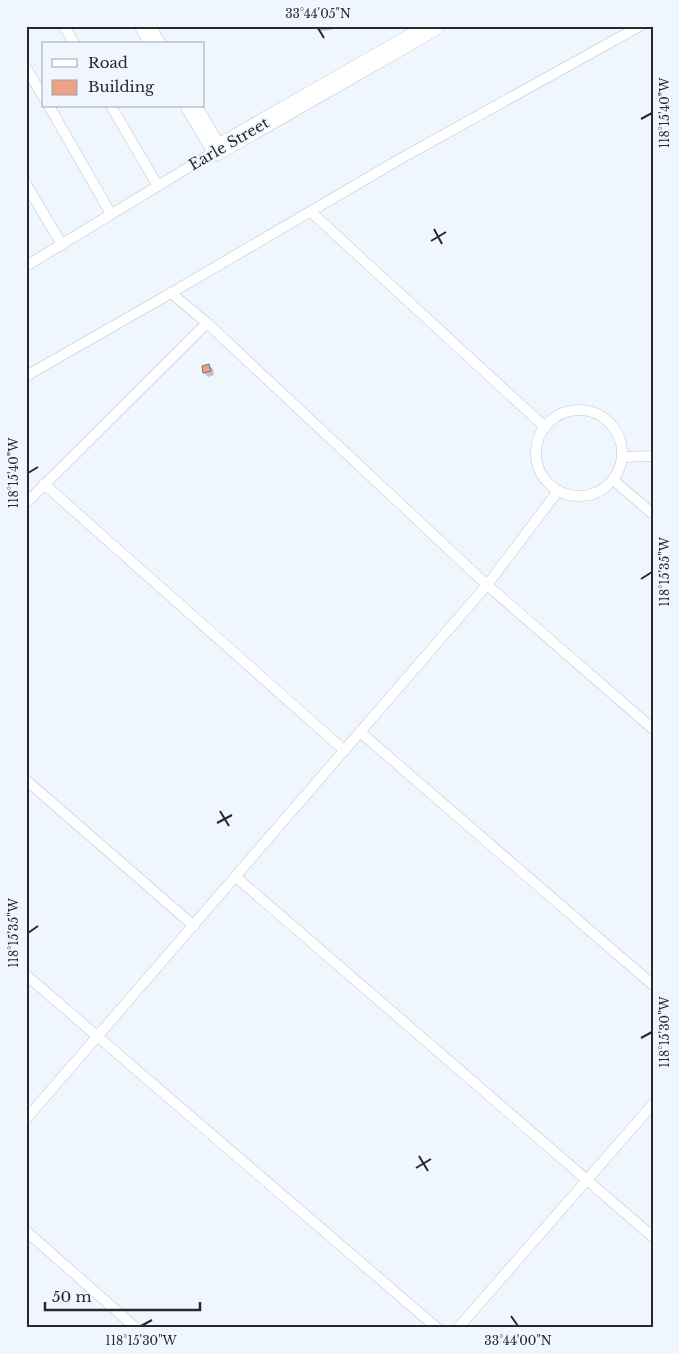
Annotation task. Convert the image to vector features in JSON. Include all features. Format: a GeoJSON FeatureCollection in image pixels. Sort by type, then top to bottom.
{"type":"FeatureCollection","features":[{"type":"Feature","properties":{"kind":"street"},"geometry":{"type":"LineString","coordinates":[[145,26],[154,42]]}},
{"type":"Feature","properties":{"kind":"street","name":"Earle Street"},"geometry":{"type":"LineString","coordinates":[[217,150],[434,26]]}},
{"type":"Feature","properties":{"kind":"street"},"geometry":{"type":"LineString","coordinates":[[192,108],[217,150]]}},
{"type":"Feature","properties":{"kind":"lane"},"geometry":{"type":"LineString","coordinates":[[64,26],[74,42]]}},
{"type":"Feature","properties":{"kind":"lane"},"geometry":{"type":"LineString","coordinates":[[26,376],[311,212],[400,158],[640,26]]}},
{"type":"Feature","properties":{"kind":"lane"},"geometry":{"type":"LineString","coordinates":[[26,68],[42,95]]}},
{"type":"Feature","properties":{"kind":"lane"},"geometry":{"type":"LineString","coordinates":[[50,108],[111,214]]}},
{"type":"Feature","properties":{"kind":"lane"},"geometry":{"type":"LineString","coordinates":[[112,108],[158,186]]}},
{"type":"Feature","properties":{"kind":"lane","name":"Earle Street"},"geometry":{"type":"LineString","coordinates":[[26,266],[217,150]]}},
{"type":"Feature","properties":{"kind":"lane"},"geometry":{"type":"LineString","coordinates":[[26,184],[62,245]]}},
{"type":"Feature","properties":{"kind":"lane"},"geometry":{"type":"LineString","coordinates":[[311,212],[545,427]]}},
{"type":"Feature","properties":{"kind":"lane"},"geometry":{"type":"LineString","coordinates":[[171,293],[207,323],[487,585],[653,729]]}},
{"type":"Feature","properties":{"kind":"lane"},"geometry":{"type":"LineString","coordinates":[[26,503],[207,323]]}},
{"type":"Feature","properties":{"kind":"lane"},"geometry":{"type":"LineString","coordinates":[[589,411],[610,423],[622,445],[622,457],[619,469],[613,480],[605,488],[594,494],[582,496],[569,495],[558,491],[548,483],[541,473],[537,462],[536,449],[539,437],[554,418],[565,412],[589,411]]}},
{"type":"Feature","properties":{"kind":"lane"},"geometry":{"type":"LineString","coordinates":[[622,457],[653,456]]}},
{"type":"Feature","properties":{"kind":"lane"},"geometry":{"type":"LineString","coordinates":[[613,480],[653,514]]}},
{"type":"Feature","properties":{"kind":"lane"},"geometry":{"type":"LineString","coordinates":[[44,484],[345,751]]}},
{"type":"Feature","properties":{"kind":"lane"},"geometry":{"type":"LineString","coordinates":[[26,1119],[487,585],[558,491]]}},
{"type":"Feature","properties":{"kind":"lane"},"geometry":{"type":"LineString","coordinates":[[360,732],[653,985]]}},
{"type":"Feature","properties":{"kind":"lane"},"geometry":{"type":"LineString","coordinates":[[26,780],[194,926]]}},
{"type":"Feature","properties":{"kind":"lane"},"geometry":{"type":"LineString","coordinates":[[236,877],[653,1237]]}},
{"type":"Feature","properties":{"kind":"lane"},"geometry":{"type":"LineString","coordinates":[[26,975],[437,1328]]}},
{"type":"Feature","properties":{"kind":"lane"},"geometry":{"type":"LineString","coordinates":[[458,1328],[653,1104]]}},
{"type":"Feature","properties":{"kind":"lane"},"geometry":{"type":"LineString","coordinates":[[26,1231],[136,1328]]}},
{"type":"Feature","properties":{"kind":"building"},"geometry":{"type":"Polygon","coordinates":[[[209,364],[211,371],[203,373],[202,366],[209,364]]]}}]}
